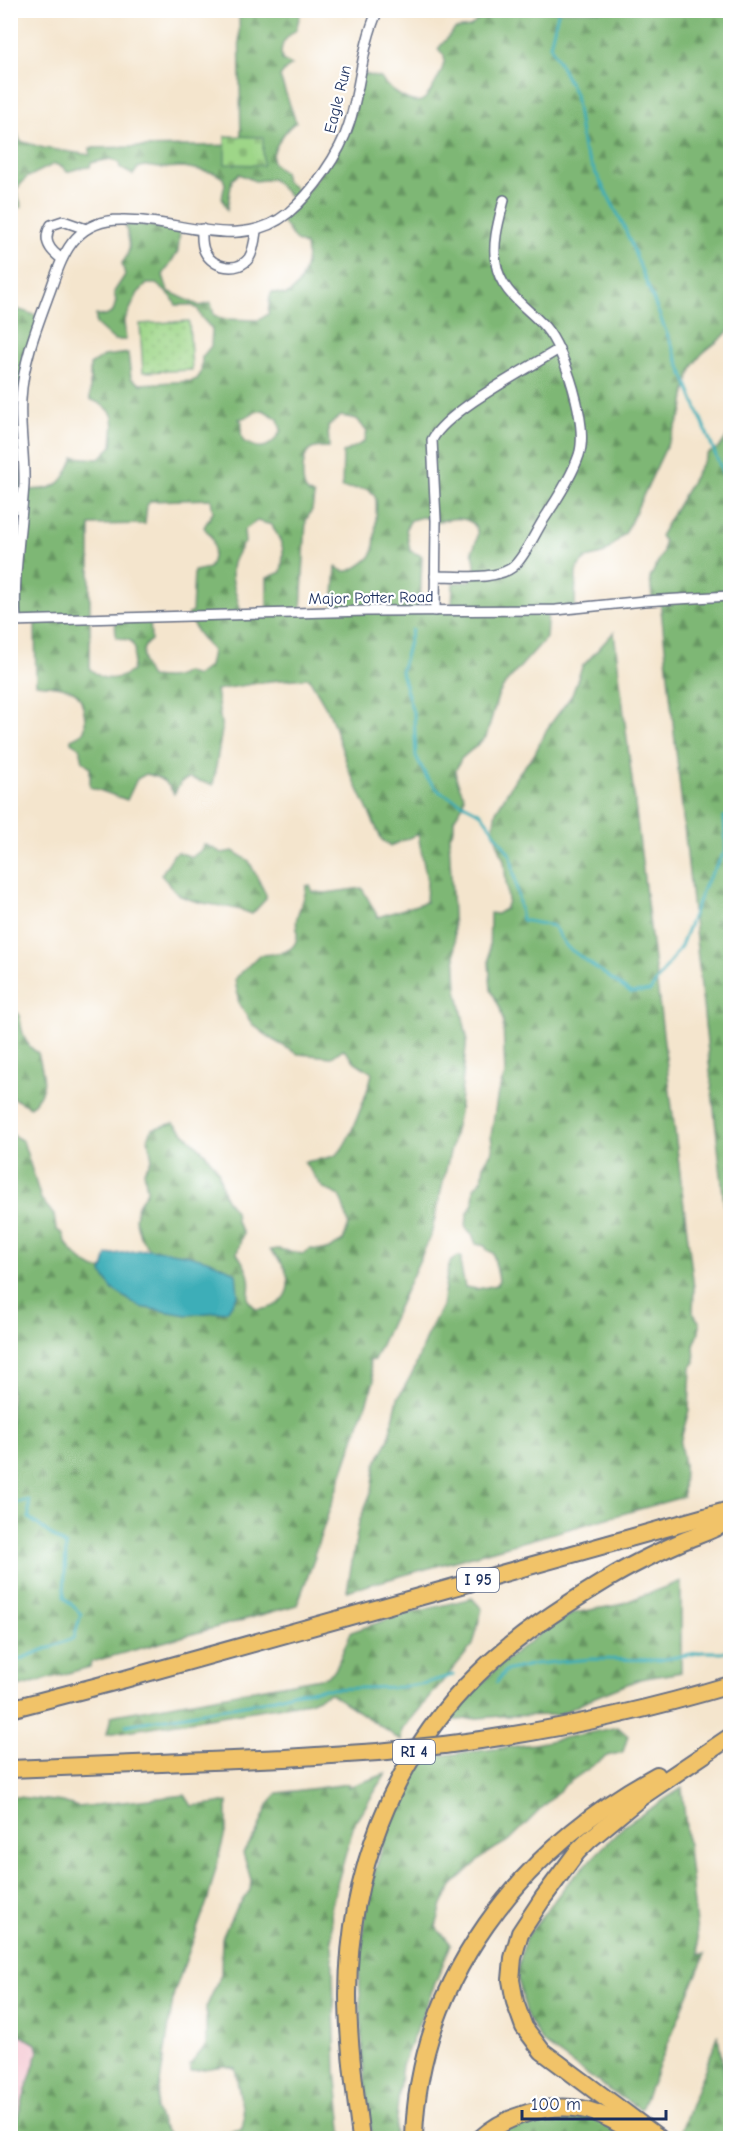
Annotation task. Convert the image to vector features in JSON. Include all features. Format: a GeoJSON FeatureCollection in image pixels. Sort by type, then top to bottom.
{"type":"FeatureCollection","features":[{"type":"Feature","properties":{"kind":"highway","name":"I 95"},"geometry":{"type":"LineString","coordinates":[[10,1709],[730,1510]]}},
{"type":"Feature","properties":{"kind":"highway","name":"RI 4"},"geometry":{"type":"LineString","coordinates":[[360,2139],[348,2012],[349,1959],[353,1924],[374,1837],[394,1789],[411,1758],[452,1701],[478,1674],[518,1639],[607,1580],[648,1557],[730,1520]]}},
{"type":"Feature","properties":{"kind":"highway"},"geometry":{"type":"LineString","coordinates":[[10,1769],[296,1758],[444,1745],[511,1736],[590,1720],[647,1708],[730,1685]]}},
{"type":"Feature","properties":{"kind":"highway"},"geometry":{"type":"LineString","coordinates":[[414,2139],[418,2087],[430,2037],[442,2004],[464,1959],[504,1902],[551,1851],[604,1807],[648,1779],[730,1736]]}},
{"type":"Feature","properties":{"kind":"highway"},"geometry":{"type":"LineString","coordinates":[[659,2139],[542,2051],[524,2027],[515,2002],[511,1980],[513,1958],[520,1933],[577,1852],[626,1808],[730,1736]]}},
{"type":"Feature","properties":{"kind":"highway"},"geometry":{"type":"LineString","coordinates":[[481,2139],[508,2121],[534,2112],[561,2108],[582,2109],[603,2117],[625,2127],[638,2139]]}},
{"type":"Feature","properties":{"kind":"street","name":"Eagle Run"},"geometry":{"type":"LineString","coordinates":[[62,259],[52,251],[47,243],[47,233],[51,225],[63,221],[86,229],[103,222],[122,220],[232,232],[256,231],[290,212],[317,180],[340,146],[350,122],[365,48],[378,10]]}},
{"type":"Feature","properties":{"kind":"street"},"geometry":{"type":"LineString","coordinates":[[435,576],[495,575],[514,567],[553,505],[579,454],[582,431],[570,376],[559,349],[546,328],[506,289],[495,264],[496,237],[504,201]]}},
{"type":"Feature","properties":{"kind":"street"},"geometry":{"type":"LineString","coordinates":[[13,620],[23,494],[21,412],[24,371],[31,343],[62,259],[72,243],[86,229]]}},
{"type":"Feature","properties":{"kind":"street"},"geometry":{"type":"LineString","coordinates":[[202,229],[203,246],[210,259],[216,264],[231,267],[244,263],[248,259],[256,231]]}},
{"type":"Feature","properties":{"kind":"street"},"geometry":{"type":"LineString","coordinates":[[435,611],[436,520],[432,440],[437,431],[475,401],[559,349]]}},
{"type":"Feature","properties":{"kind":"street"},"geometry":{"type":"LineString","coordinates":[[10,514],[23,494]]}},
{"type":"Feature","properties":{"kind":"street","name":"Major Potter Road"},"geometry":{"type":"LineString","coordinates":[[13,620],[556,610],[644,601],[730,596]]}},
{"type":"Feature","properties":{"kind":"shaded area"},"geometry":{"type":"Polygon","coordinates":[[[11,2029],[36,2044],[38,2052],[11,2136],[11,2029]]]}},
{"type":"Feature","properties":{"kind":"green space"},"geometry":{"type":"Polygon","coordinates":[[[239,11],[301,11],[296,30],[286,39],[281,50],[282,60],[292,65],[280,77],[296,122],[280,140],[274,152],[273,162],[284,172],[286,181],[304,196],[339,147],[360,73],[381,78],[404,98],[416,102],[421,101],[433,88],[443,66],[444,56],[438,49],[455,29],[470,27],[493,11],[730,11],[730,329],[701,355],[693,367],[686,389],[683,411],[626,532],[605,553],[587,558],[580,564],[576,573],[575,608],[548,610],[546,638],[505,684],[498,696],[486,737],[461,759],[456,770],[456,778],[464,796],[463,805],[454,819],[454,829],[449,838],[457,989],[467,1037],[459,1113],[431,1235],[374,1360],[369,1361],[374,1381],[297,1605],[91,1662],[90,1667],[11,1689],[11,1134],[23,1141],[41,1199],[54,1215],[56,1229],[63,1234],[67,1245],[75,1254],[90,1266],[95,1269],[229,1276],[222,1265],[195,1265],[150,1250],[140,1237],[135,1218],[138,1205],[147,1191],[144,1171],[152,1159],[148,1139],[152,1129],[174,1123],[205,1153],[218,1170],[225,1198],[235,1211],[236,1221],[243,1233],[237,1253],[248,1275],[250,1286],[248,1300],[256,1309],[272,1307],[283,1298],[288,1285],[288,1277],[284,1266],[270,1250],[278,1249],[303,1254],[309,1249],[327,1250],[343,1241],[349,1224],[340,1196],[323,1188],[304,1162],[333,1156],[341,1150],[357,1117],[372,1073],[355,1062],[343,1049],[332,1057],[298,1054],[273,1040],[252,1024],[239,1004],[235,979],[259,955],[283,952],[293,947],[297,936],[296,919],[306,886],[310,885],[313,892],[326,893],[362,888],[378,917],[426,902],[427,881],[418,834],[390,846],[382,840],[349,770],[330,714],[309,678],[270,681],[216,690],[222,730],[213,785],[189,778],[181,782],[174,794],[163,781],[146,774],[137,779],[127,800],[90,787],[90,767],[83,761],[80,748],[71,742],[71,739],[82,733],[84,729],[82,702],[78,695],[69,689],[36,684],[35,621],[11,620],[11,471],[22,470],[24,490],[44,489],[61,481],[74,457],[99,459],[112,446],[113,416],[106,407],[90,399],[90,365],[104,356],[128,353],[131,378],[140,384],[192,381],[197,379],[201,373],[202,357],[211,346],[212,329],[201,317],[198,309],[191,305],[176,305],[171,296],[156,284],[147,284],[138,293],[124,322],[126,340],[114,340],[96,324],[96,315],[106,316],[113,312],[116,301],[114,292],[125,275],[122,263],[128,254],[129,245],[125,224],[180,230],[178,251],[163,275],[168,291],[200,306],[211,303],[214,315],[222,319],[259,320],[268,314],[272,292],[286,295],[292,292],[300,281],[307,252],[306,246],[295,240],[282,221],[298,204],[272,179],[255,181],[239,174],[232,180],[227,210],[222,198],[225,184],[223,178],[215,173],[184,167],[144,166],[138,168],[133,175],[120,168],[119,163],[111,159],[91,163],[90,167],[67,172],[63,167],[54,164],[26,178],[16,190],[22,207],[11,209],[10,111],[20,141],[44,148],[90,155],[90,148],[241,145],[239,11]],[[263,410],[239,419],[242,422],[241,434],[246,443],[264,447],[272,443],[281,430],[278,419],[263,410]],[[341,416],[328,426],[329,447],[311,449],[304,464],[304,486],[314,496],[312,510],[306,520],[301,611],[333,610],[336,567],[344,571],[356,568],[369,558],[374,548],[375,496],[367,489],[342,488],[343,453],[364,442],[367,432],[357,419],[341,416]],[[211,499],[151,501],[147,505],[145,524],[90,525],[90,669],[106,678],[120,677],[132,671],[135,649],[131,641],[116,637],[115,618],[150,616],[151,640],[144,647],[143,657],[150,677],[173,677],[185,672],[196,676],[209,666],[212,651],[197,632],[188,614],[192,613],[194,571],[209,568],[213,556],[212,538],[204,527],[213,512],[211,499]],[[422,517],[411,520],[406,528],[410,551],[422,556],[420,609],[452,609],[453,583],[469,581],[475,570],[472,551],[477,540],[475,525],[462,519],[435,523],[431,519],[422,517]],[[257,521],[244,530],[245,543],[235,558],[232,569],[241,613],[267,612],[267,578],[281,572],[283,552],[281,543],[272,525],[257,521]]]}},
{"type":"Feature","properties":{"kind":"green space"},"geometry":{"type":"Polygon","coordinates":[[[225,136],[263,137],[263,165],[225,164],[225,136]]]}},
{"type":"Feature","properties":{"kind":"green space"},"geometry":{"type":"Polygon","coordinates":[[[11,307],[41,317],[18,415],[11,415],[11,307]]]}},
{"type":"Feature","properties":{"kind":"green space"},"geometry":{"type":"Polygon","coordinates":[[[189,321],[192,370],[143,372],[140,324],[189,321]]]}},
{"type":"Feature","properties":{"kind":"green space"},"geometry":{"type":"Polygon","coordinates":[[[730,430],[730,1295],[726,1222],[660,600],[652,598],[650,578],[663,552],[664,541],[660,536],[708,453],[719,447],[730,430]]]}},
{"type":"Feature","properties":{"kind":"green space"},"geometry":{"type":"Polygon","coordinates":[[[614,632],[694,1288],[693,1313],[700,1323],[694,1345],[695,1362],[691,1367],[689,1410],[680,1443],[684,1465],[683,1497],[347,1591],[359,1522],[372,1490],[376,1463],[388,1441],[398,1398],[414,1370],[426,1337],[442,1306],[451,1261],[458,1256],[461,1257],[465,1287],[477,1289],[497,1285],[499,1280],[493,1253],[485,1246],[476,1244],[472,1234],[466,1228],[467,1215],[473,1203],[474,1188],[482,1179],[484,1164],[493,1150],[491,1136],[498,1092],[505,1075],[503,1021],[500,1008],[491,990],[489,962],[490,913],[497,914],[505,909],[508,901],[504,861],[493,830],[496,811],[518,774],[534,755],[547,729],[572,695],[582,667],[614,632]]]}},
{"type":"Feature","properties":{"kind":"green space"},"geometry":{"type":"Polygon","coordinates":[[[204,844],[222,853],[233,851],[249,861],[266,895],[266,899],[252,914],[189,900],[173,889],[161,875],[174,854],[178,852],[192,857],[200,851],[204,844]]]}},
{"type":"Feature","properties":{"kind":"green space"},"geometry":{"type":"Polygon","coordinates":[[[11,1009],[19,1014],[26,1041],[38,1053],[43,1076],[41,1094],[30,1107],[11,1097],[11,1009]]]}},
{"type":"Feature","properties":{"kind":"green space"},"geometry":{"type":"Polygon","coordinates":[[[681,1581],[681,1672],[640,1679],[595,1697],[559,1715],[501,1716],[446,1721],[501,1664],[548,1628],[574,1613],[618,1605],[681,1581]]]}},
{"type":"Feature","properties":{"kind":"green space"},"geometry":{"type":"Polygon","coordinates":[[[472,1598],[482,1609],[473,1645],[402,1730],[401,1741],[330,1693],[309,1702],[107,1734],[111,1716],[326,1677],[335,1670],[351,1632],[394,1617],[472,1598]]]}},
{"type":"Feature","properties":{"kind":"green space"},"geometry":{"type":"Polygon","coordinates":[[[618,1727],[628,1736],[623,1752],[607,1756],[565,1785],[510,1840],[487,1853],[452,1886],[442,1905],[436,1927],[451,1944],[402,2065],[394,2138],[372,2138],[363,2062],[359,1970],[367,1896],[392,1817],[421,1760],[534,1744],[618,1727]]]}},
{"type":"Feature","properties":{"kind":"green space"},"geometry":{"type":"Polygon","coordinates":[[[386,1774],[354,1824],[331,1906],[336,2071],[343,2138],[190,2138],[242,2129],[244,2118],[235,2068],[224,2066],[191,2071],[190,2065],[206,2045],[206,2008],[221,1974],[222,1938],[234,1912],[250,1890],[251,1880],[243,1853],[256,1834],[269,1803],[278,1793],[349,1784],[348,1787],[386,1774]]]}},
{"type":"Feature","properties":{"kind":"green space"},"geometry":{"type":"Polygon","coordinates":[[[682,1788],[699,1954],[705,1954],[641,2109],[612,2092],[543,2043],[528,2019],[517,1974],[525,1939],[566,1885],[625,1825],[682,1788]]]}},
{"type":"Feature","properties":{"kind":"green space"},"geometry":{"type":"Polygon","coordinates":[[[185,1795],[192,1806],[227,1802],[227,1825],[208,1899],[174,1993],[156,2109],[163,2127],[172,2138],[11,2138],[38,2052],[36,2044],[11,2029],[11,1796],[63,1802],[78,1807],[185,1795]]]}},
{"type":"Feature","properties":{"kind":"green space"},"geometry":{"type":"Polygon","coordinates":[[[718,2036],[730,2108],[730,2138],[678,2138],[718,2036]]]}},
{"type":"Feature","properties":{"kind":"green space"},"geometry":{"type":"Polygon","coordinates":[[[577,2111],[634,2138],[479,2138],[494,2126],[577,2111]]]}},
{"type":"Feature","properties":{"kind":"water"},"geometry":{"type":"Polygon","coordinates":[[[148,1249],[193,1256],[225,1267],[236,1273],[238,1295],[227,1311],[187,1315],[140,1307],[112,1289],[102,1273],[107,1255],[148,1249]]]}},
{"type":"Feature","properties":{"kind":"waterway"},"geometry":{"type":"LineString","coordinates":[[558,13],[550,45],[575,94],[583,149],[623,224],[730,491]]}},
{"type":"Feature","properties":{"kind":"waterway"},"geometry":{"type":"LineString","coordinates":[[412,630],[401,672],[414,716],[416,756],[427,778],[440,792],[481,813],[511,856],[522,920],[553,926],[567,947],[631,993],[650,991],[681,946],[705,884],[726,850],[724,817],[730,814]]}},
{"type":"Feature","properties":{"kind":"waterway"},"geometry":{"type":"LineString","coordinates":[[10,1504],[29,1500],[29,1518],[66,1546],[64,1597],[81,1614],[74,1638],[10,1663]]}},
{"type":"Feature","properties":{"kind":"waterway"},"geometry":{"type":"LineString","coordinates":[[497,1682],[505,1671],[535,1664],[592,1659],[660,1660],[702,1652],[725,1652]]}},
{"type":"Feature","properties":{"kind":"waterway"},"geometry":{"type":"LineString","coordinates":[[126,1725],[261,1702],[292,1693],[322,1689],[401,1687],[453,1675]]}}]}
